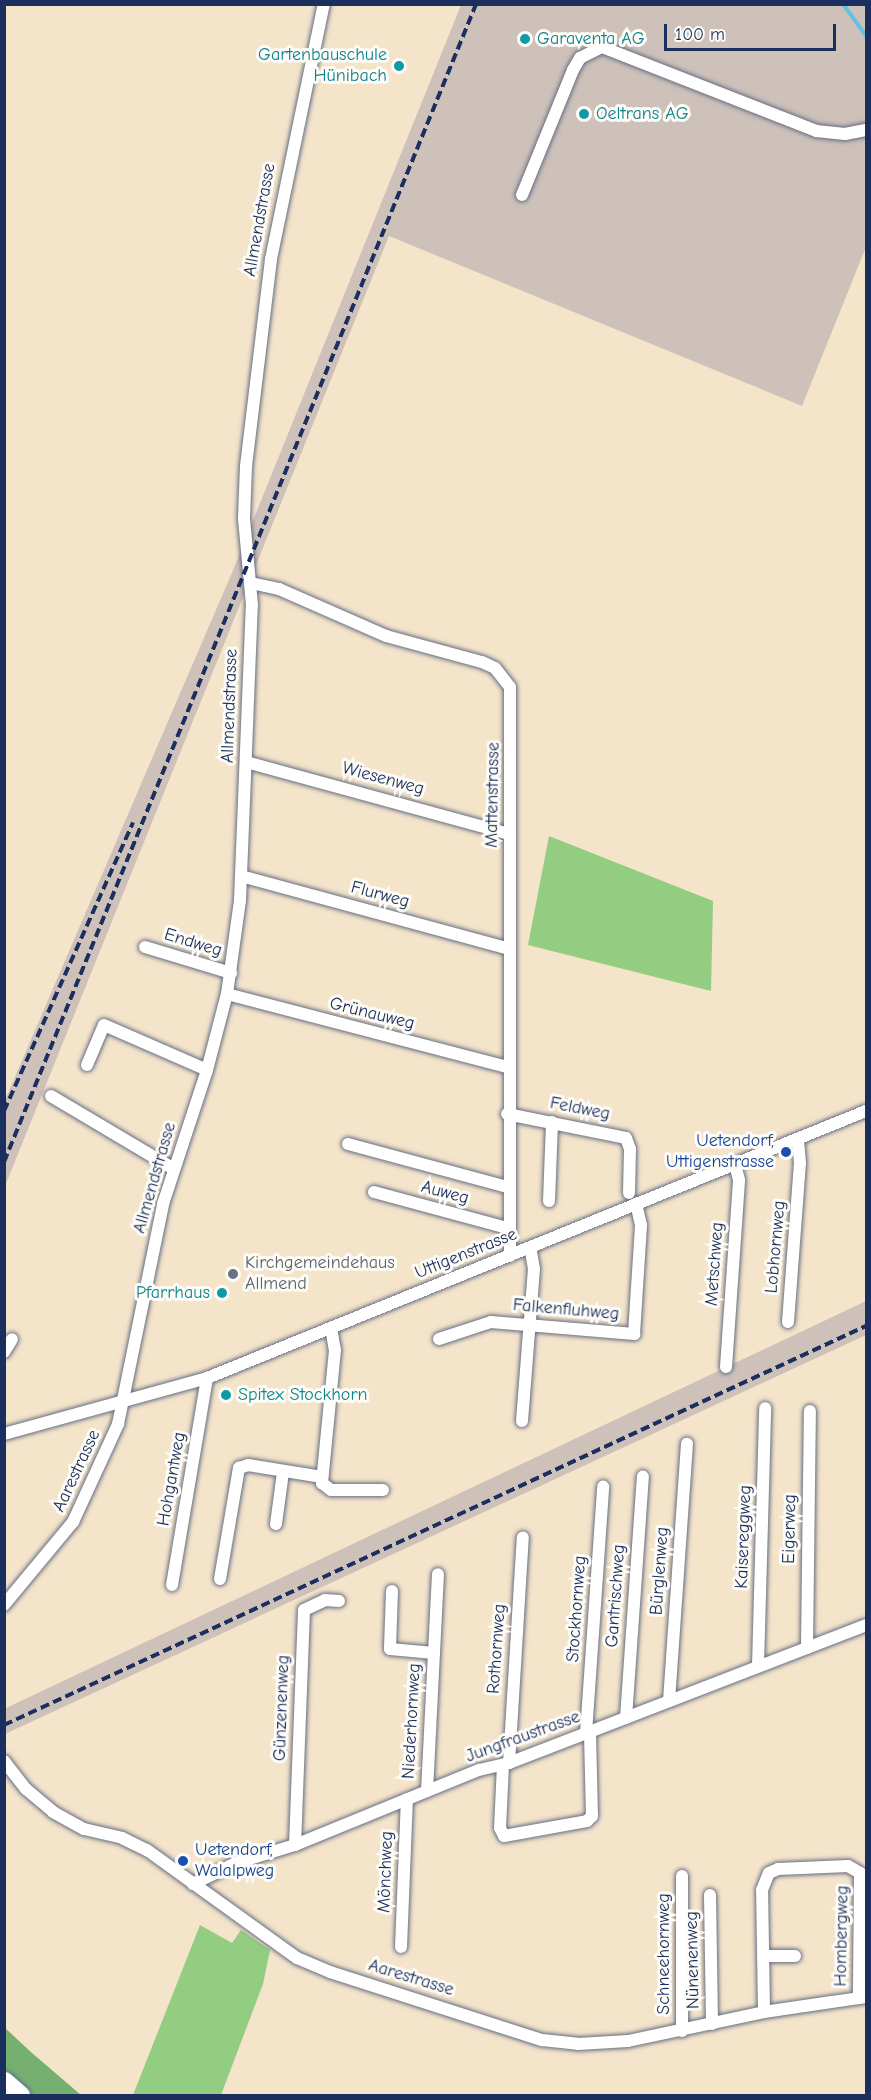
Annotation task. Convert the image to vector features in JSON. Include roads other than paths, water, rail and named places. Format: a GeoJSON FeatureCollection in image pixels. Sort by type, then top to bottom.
{"type":"FeatureCollection","features":[{"type":"Feature","properties":{"kind":"highway"},"geometry":{"type":"LineString","coordinates":[[4,2083],[19,2096]]}},
{"type":"Feature","properties":{"kind":"street","name":"Allmendstrasse"},"geometry":{"type":"LineString","coordinates":[[125,1402],[158,1224],[207,1070],[231,973],[241,876],[251,583],[244,495],[264,301],[292,144],[324,4]]}},
{"type":"Feature","properties":{"kind":"street"},"geometry":{"type":"LineString","coordinates":[[522,195],[573,70],[580,58],[602,47],[816,131],[845,134],[867,130]]}},
{"type":"Feature","properties":{"kind":"street","name":"Mattenstrasse"},"geometry":{"type":"LineString","coordinates":[[251,583],[279,589],[386,636],[495,668],[510,687],[512,701],[507,1114],[507,1228],[510,1256]]}},
{"type":"Feature","properties":{"kind":"street","name":"Wiesenweg"},"geometry":{"type":"LineString","coordinates":[[246,762],[510,834]]}},
{"type":"Feature","properties":{"kind":"street","name":"Flurweg"},"geometry":{"type":"LineString","coordinates":[[241,876],[509,949]]}},
{"type":"Feature","properties":{"kind":"street","name":"Endweg"},"geometry":{"type":"LineString","coordinates":[[145,948],[231,973]]}},
{"type":"Feature","properties":{"kind":"street","name":"Grünauweg"},"geometry":{"type":"LineString","coordinates":[[227,994],[508,1066]]}},
{"type":"Feature","properties":{"kind":"street"},"geometry":{"type":"LineString","coordinates":[[87,1065],[104,1025],[207,1070]]}},
{"type":"Feature","properties":{"kind":"street"},"geometry":{"type":"LineString","coordinates":[[51,1096],[174,1169]]}},
{"type":"Feature","properties":{"kind":"street","name":"Uttigenstrasse"},"geometry":{"type":"LineString","coordinates":[[4,1434],[207,1378],[867,1111]]}},
{"type":"Feature","properties":{"kind":"street","name":"Feldweg"},"geometry":{"type":"LineString","coordinates":[[507,1114],[626,1138],[630,1149],[629,1193]]}},
{"type":"Feature","properties":{"kind":"street"},"geometry":{"type":"LineString","coordinates":[[549,1201],[552,1122]]}},
{"type":"Feature","properties":{"kind":"street","name":"Lobhornweg"},"geometry":{"type":"LineString","coordinates":[[788,1322],[800,1163],[798,1139]]}},
{"type":"Feature","properties":{"kind":"street"},"geometry":{"type":"LineString","coordinates":[[348,1144],[507,1187]]}},
{"type":"Feature","properties":{"kind":"street","name":"Metschweg"},"geometry":{"type":"LineString","coordinates":[[726,1367],[739,1180],[735,1164]]}},
{"type":"Feature","properties":{"kind":"street","name":"Auweg"},"geometry":{"type":"LineString","coordinates":[[374,1192],[507,1228]]}},
{"type":"Feature","properties":{"kind":"street","name":"Falkenfluhweg"},"geometry":{"type":"LineString","coordinates":[[439,1339],[485,1323],[634,1334],[642,1225],[636,1204]]}},
{"type":"Feature","properties":{"kind":"street"},"geometry":{"type":"LineString","coordinates":[[522,1421],[534,1269],[530,1247]]}},
{"type":"Feature","properties":{"kind":"street"},"geometry":{"type":"LineString","coordinates":[[332,1328],[335,1350],[322,1477],[331,1490],[383,1490]]}},
{"type":"Feature","properties":{"kind":"street"},"geometry":{"type":"LineString","coordinates":[[4,1352],[12,1339]]}},
{"type":"Feature","properties":{"kind":"street","name":"Hohgantweg"},"geometry":{"type":"LineString","coordinates":[[172,1585],[207,1378]]}},
{"type":"Feature","properties":{"kind":"street","name":"Aarestrasse"},"geometry":{"type":"LineString","coordinates":[[4,1605],[80,1512],[125,1402]]}},
{"type":"Feature","properties":{"kind":"street","name":"Kaisereggweg"},"geometry":{"type":"LineString","coordinates":[[758,1666],[765,1408]]}},
{"type":"Feature","properties":{"kind":"street","name":"Eigerweg"},"geometry":{"type":"LineString","coordinates":[[807,1648],[810,1411]]}},
{"type":"Feature","properties":{"kind":"street","name":"Bürglenweg"},"geometry":{"type":"LineString","coordinates":[[669,1701],[687,1444]]}},
{"type":"Feature","properties":{"kind":"street"},"geometry":{"type":"LineString","coordinates":[[220,1579],[239,1468],[248,1465],[322,1477]]}},
{"type":"Feature","properties":{"kind":"street"},"geometry":{"type":"LineString","coordinates":[[276,1524],[283,1472]]}},
{"type":"Feature","properties":{"kind":"street","name":"Gantrischweg"},"geometry":{"type":"LineString","coordinates":[[626,1718],[643,1477]]}},
{"type":"Feature","properties":{"kind":"street","name":"Stockhornweg"},"geometry":{"type":"LineString","coordinates":[[506,1764],[500,1828],[504,1836],[587,1821],[592,1816],[588,1733],[603,1487]]}},
{"type":"Feature","properties":{"kind":"street","name":"Rothornweg"},"geometry":{"type":"LineString","coordinates":[[506,1764],[523,1537]]}},
{"type":"Feature","properties":{"kind":"street","name":"Niederhornweg"},"geometry":{"type":"LineString","coordinates":[[427,1791],[438,1574]]}},
{"type":"Feature","properties":{"kind":"street","name":"Niederhornweg"},"geometry":{"type":"LineString","coordinates":[[392,1591],[390,1648],[434,1653]]}},
{"type":"Feature","properties":{"kind":"street","name":"Günzenenweg"},"geometry":{"type":"LineString","coordinates":[[295,1845],[304,1610],[325,1600],[339,1601]]}},
{"type":"Feature","properties":{"kind":"street","name":"Jungfraustrasse"},"geometry":{"type":"LineString","coordinates":[[193,1884],[236,1863],[295,1845],[427,1791],[506,1764],[867,1625]]}},
{"type":"Feature","properties":{"kind":"street","name":"Aarestrasse"},"geometry":{"type":"LineString","coordinates":[[4,1761],[26,1789],[63,1818],[137,1844],[276,1944],[317,1967],[542,2040],[604,2043],[682,2031],[764,2012],[863,1998]]}},
{"type":"Feature","properties":{"kind":"street","name":"Mönchweg"},"geometry":{"type":"LineString","coordinates":[[401,1947],[407,1799]]}},
{"type":"Feature","properties":{"kind":"street","name":"Hombergweg"},"geometry":{"type":"LineString","coordinates":[[764,2012],[762,1890],[769,1873],[778,1869],[855,1868],[862,1880],[863,1998]]}},
{"type":"Feature","properties":{"kind":"street","name":"Schneehornweg"},"geometry":{"type":"LineString","coordinates":[[682,1876],[682,2031]]}},
{"type":"Feature","properties":{"kind":"street","name":"Nünenenweg"},"geometry":{"type":"LineString","coordinates":[[710,1895],[712,2024]]}},
{"type":"Feature","properties":{"kind":"street"},"geometry":{"type":"LineString","coordinates":[[763,1956],[795,1956]]}},
{"type":"Feature","properties":{"kind":"waterway"},"geometry":{"type":"LineString","coordinates":[[843,4],[866,36]]}},
{"type":"Feature","properties":{"kind":"railway"},"geometry":{"type":"LineString","coordinates":[[4,1162],[476,4]]}},
{"type":"Feature","properties":{"kind":"railway"},"geometry":{"type":"LineString","coordinates":[[4,1111],[133,823]]}},
{"type":"Feature","properties":{"kind":"railway"},"geometry":{"type":"LineString","coordinates":[[4,1725],[866,1326]]}},
{"type":"Feature","properties":{"kind":"place","name":"Garaventa AG"},"geometry":{"type":"Point","coordinates":[525,39]}},
{"type":"Feature","properties":{"kind":"place","name":"Gartenbauschule Hünibach"},"geometry":{"type":"Point","coordinates":[399,66]}},
{"type":"Feature","properties":{"kind":"place","name":"Oeltrans AG"},"geometry":{"type":"Point","coordinates":[584,114]}},
{"type":"Feature","properties":{"kind":"place","name":"Uetendorf, Uttigenstrasse"},"geometry":{"type":"Point","coordinates":[786,1152]}},
{"type":"Feature","properties":{"kind":"place","name":"Kirchgemeindehaus Allmend"},"geometry":{"type":"Point","coordinates":[233,1274]}},
{"type":"Feature","properties":{"kind":"place","name":"Pfarrhaus"},"geometry":{"type":"Point","coordinates":[222,1293]}},
{"type":"Feature","properties":{"kind":"place","name":"Spitex Stockhorn"},"geometry":{"type":"Point","coordinates":[226,1395]}},
{"type":"Feature","properties":{"kind":"place","name":"Uetendorf, Walalpweg"},"geometry":{"type":"Point","coordinates":[183,1861]}}]}
